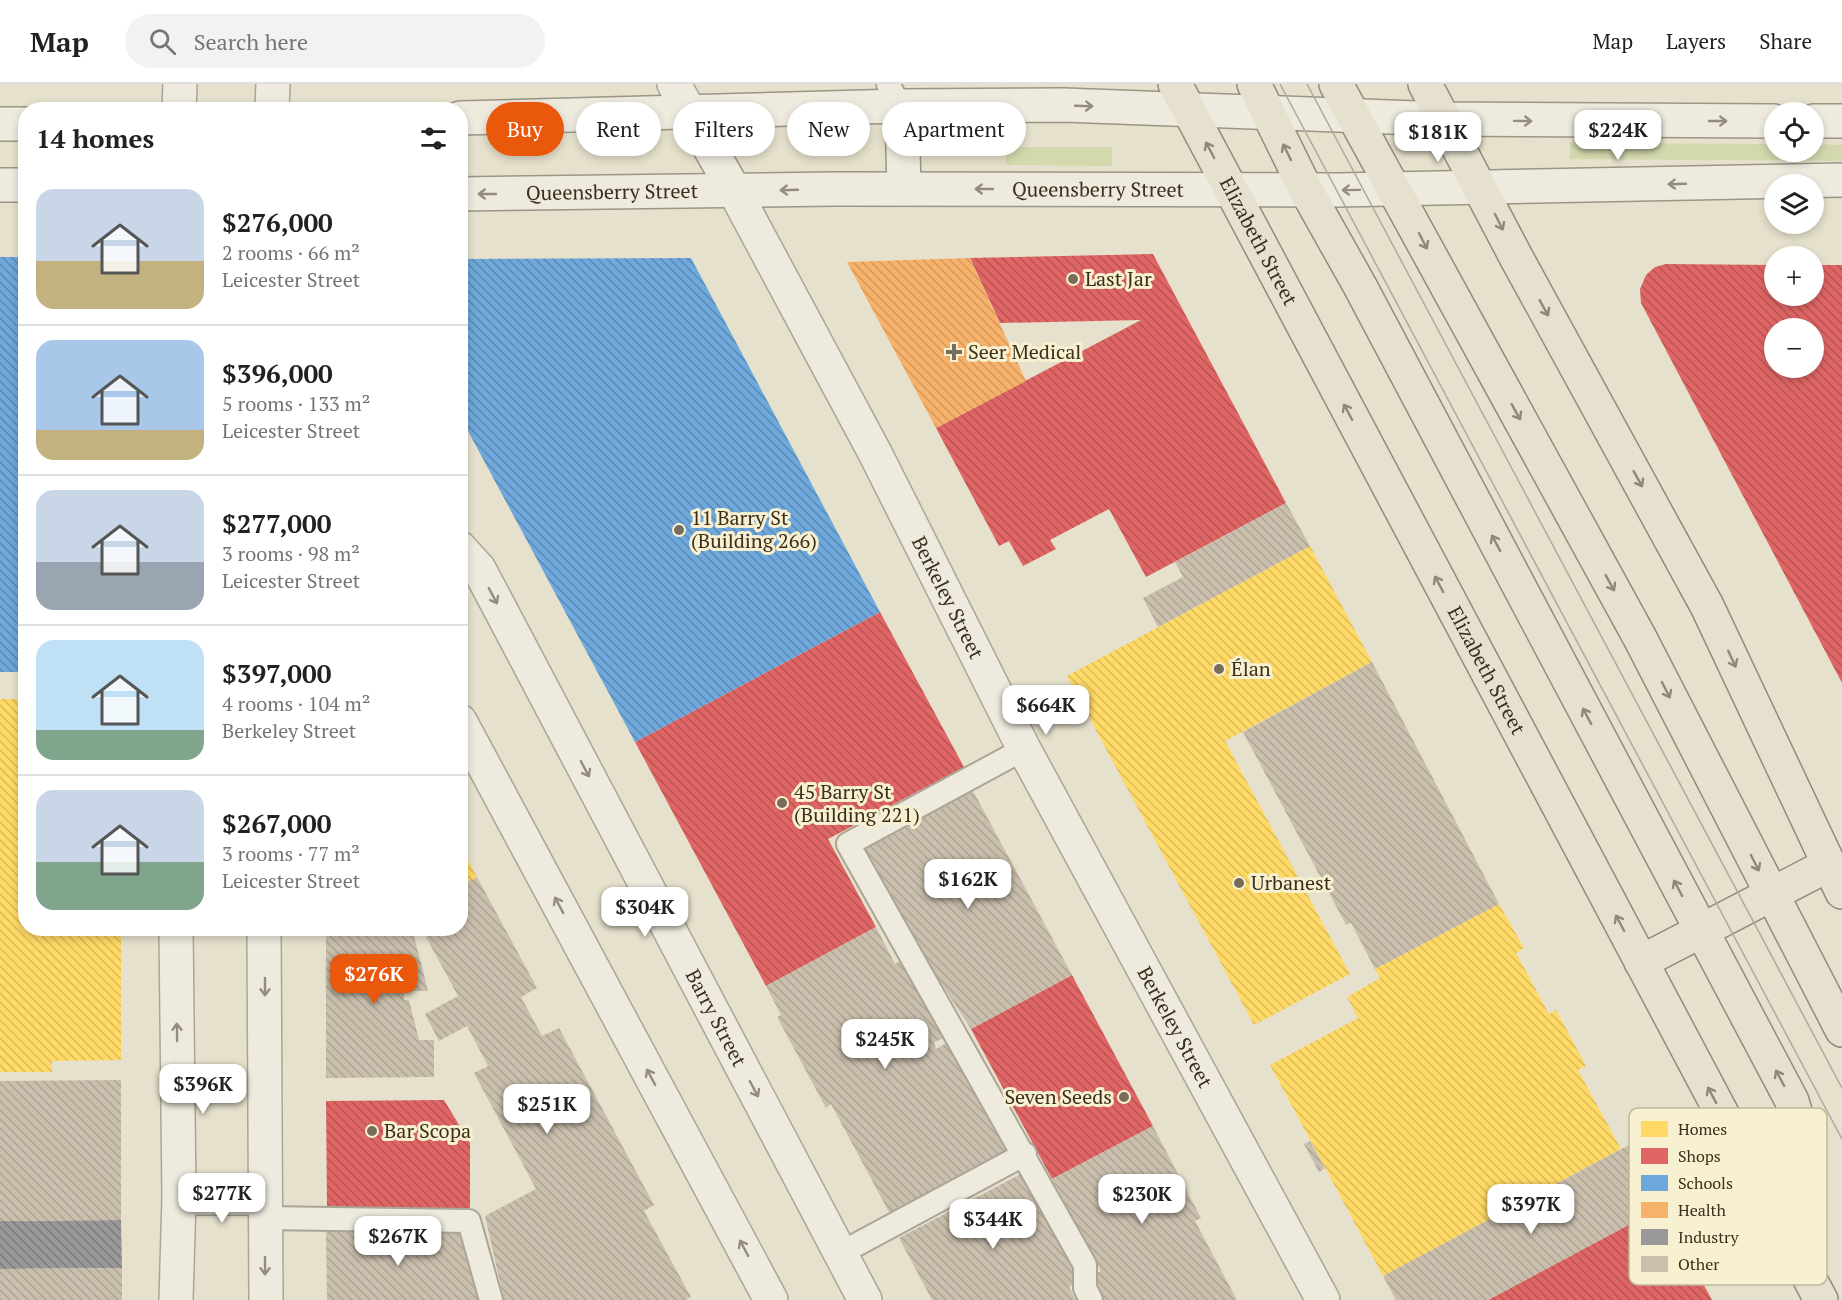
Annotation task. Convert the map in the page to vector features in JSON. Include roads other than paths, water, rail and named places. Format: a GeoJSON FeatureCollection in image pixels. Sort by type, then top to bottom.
{"type":"FeatureCollection","features":[{"type":"Feature","properties":{"kind":"main road","name":"Elizabeth Street"},"geometry":{"type":"LineString","coordinates":[[1254,84],[1306,190],[1360,286],[1784,1086],[1793,1108]]}},
{"type":"Feature","properties":{"kind":"main road"},"geometry":{"type":"LineString","coordinates":[[1336,84],[1396,189],[1640,638],[1842,1030]]}},
{"type":"Feature","properties":{"kind":"main road"},"geometry":{"type":"LineString","coordinates":[[1425,84],[1482,188],[1516,257],[1707,606],[1835,878],[1771,895],[1641,963]]}},
{"type":"Feature","properties":{"kind":"main road","name":"Elizabeth Street"},"geometry":{"type":"LineString","coordinates":[[1183,97],[1719,1108]]}},
{"type":"Feature","properties":{"kind":"main road","name":"Elizabeth Street"},"geometry":{"type":"LineString","coordinates":[[1814,1285],[1821,1300]]}},
{"type":"Feature","properties":{"kind":"street"},"geometry":{"type":"LineString","coordinates":[[179,102],[180,84]]}},
{"type":"Feature","properties":{"kind":"street"},"geometry":{"type":"LineString","coordinates":[[272,102],[273,84]]}},
{"type":"Feature","properties":{"kind":"street","name":"Berkeley Street"},"geometry":{"type":"LineString","coordinates":[[674,84],[684,102]]}},
{"type":"Feature","properties":{"kind":"street"},"geometry":{"type":"LineString","coordinates":[[775,106],[894,95],[1064,105],[1183,97],[1268,113],[1353,117],[1764,121]]}},
{"type":"Feature","properties":{"kind":"street"},"geometry":{"type":"LineString","coordinates":[[894,95],[903,111],[904,189]]}},
{"type":"Feature","properties":{"kind":"street"},"geometry":{"type":"LineString","coordinates":[[468,118],[673,113]]}},
{"type":"Feature","properties":{"kind":"street"},"geometry":{"type":"LineString","coordinates":[[1824,121],[1842,121]]}},
{"type":"Feature","properties":{"kind":"street"},"geometry":{"type":"LineString","coordinates":[[0,124],[18,124]]}},
{"type":"Feature","properties":{"kind":"street","name":"Berkeley Street"},"geometry":{"type":"LineString","coordinates":[[714,156],[875,453],[1024,749],[1323,1300]]}},
{"type":"Feature","properties":{"kind":"street","name":"Queensberry Street"},"geometry":{"type":"LineString","coordinates":[[468,194],[904,189],[1306,190],[1842,180]]}},
{"type":"Feature","properties":{"kind":"street"},"geometry":{"type":"LineString","coordinates":[[0,185],[18,185]]}},
{"type":"Feature","properties":{"kind":"street","name":"Barry Street"},"geometry":{"type":"LineString","coordinates":[[468,556],[485,579],[865,1300]]}},
{"type":"Feature","properties":{"kind":"street"},"geometry":{"type":"LineString","coordinates":[[468,736],[771,1300]]}},
{"type":"Feature","properties":{"kind":"street"},"geometry":{"type":"LineString","coordinates":[[176,936],[179,1198],[176,1300]]}},
{"type":"Feature","properties":{"kind":"street"},"geometry":{"type":"LineString","coordinates":[[264,936],[266,1300]]}},
{"type":"Feature","properties":{"kind":"street"},"geometry":{"type":"LineString","coordinates":[[179,1198],[265,1208]]}},
{"type":"Feature","properties":{"kind":"lane"},"geometry":{"type":"LineString","coordinates":[[1024,749],[848,844],[1025,1154],[1085,1265],[1085,1288],[1091,1300]]}},
{"type":"Feature","properties":{"kind":"lane"},"geometry":{"type":"LineString","coordinates":[[841,1253],[1025,1154]]}},
{"type":"Feature","properties":{"kind":"lane"},"geometry":{"type":"LineString","coordinates":[[265,1208],[469,1221],[491,1300]]}},
{"type":"Feature","properties":{"kind":"tram line"},"geometry":{"type":"LineString","coordinates":[[1280,84],[1825,1108]]}},
{"type":"Feature","properties":{"kind":"tram line"},"geometry":{"type":"LineString","coordinates":[[1307,84],[1842,1088]]}},
{"type":"Feature","properties":{"kind":"tram line"},"geometry":{"type":"LineString","coordinates":[[1827,1111],[1842,1139]]}},
{"type":"Feature","properties":{"kind":"place","name":"Last Jar"},"geometry":{"type":"Point","coordinates":[1073,279]}},
{"type":"Feature","properties":{"kind":"place","name":"Seer Medical"},"geometry":{"type":"Point","coordinates":[954,352]}},
{"type":"Feature","properties":{"kind":"place","name":"11 Barry St (Building 266)"},"geometry":{"type":"Point","coordinates":[679,530]}},
{"type":"Feature","properties":{"kind":"place","name":"Élan"},"geometry":{"type":"Point","coordinates":[1219,669]}},
{"type":"Feature","properties":{"kind":"place","name":"45 Barry St (Building 221)"},"geometry":{"type":"Point","coordinates":[782,803]}},
{"type":"Feature","properties":{"kind":"place","name":"Urbanest"},"geometry":{"type":"Point","coordinates":[1239,883]}},
{"type":"Feature","properties":{"kind":"place","name":"Seven Seeds"},"geometry":{"type":"Point","coordinates":[1124,1097]}},
{"type":"Feature","properties":{"kind":"place","name":"Bar Scopa"},"geometry":{"type":"Point","coordinates":[372,1131]}}]}
